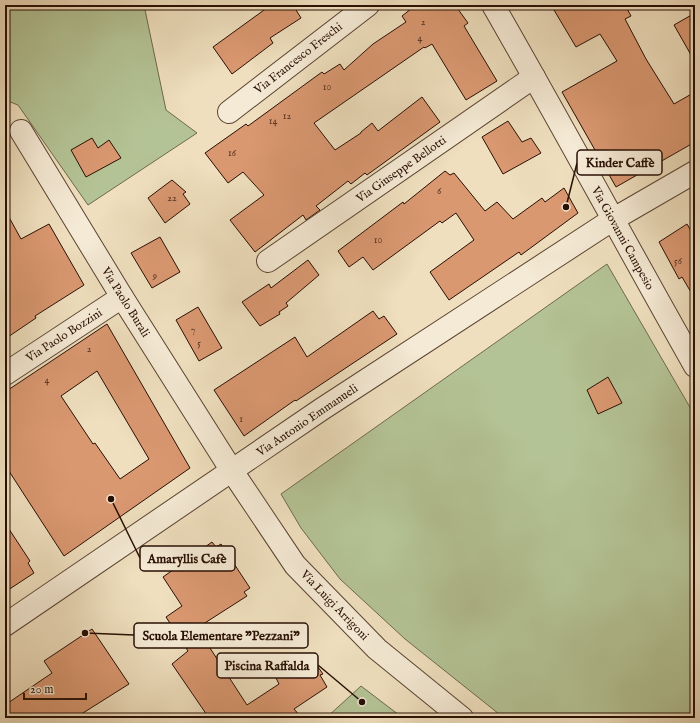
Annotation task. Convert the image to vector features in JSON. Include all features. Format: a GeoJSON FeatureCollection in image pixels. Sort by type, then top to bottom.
{"type":"FeatureCollection","features":[{"type":"Feature","properties":{"kind":"street","name":"Via Francesco Freschi"},"geometry":{"type":"LineString","coordinates":[[229,112],[368,5]]}},
{"type":"Feature","properties":{"kind":"street","name":"Via Giovanni Campesio"},"geometry":{"type":"LineString","coordinates":[[493,5],[695,366]]}},
{"type":"Feature","properties":{"kind":"street","name":"Via Giuseppe Bellotti"},"geometry":{"type":"LineString","coordinates":[[268,261],[534,78]]}},
{"type":"Feature","properties":{"kind":"street","name":"Via Paolo Burali"},"geometry":{"type":"LineString","coordinates":[[22,131],[122,297],[232,470]]}},
{"type":"Feature","properties":{"kind":"street","name":"Via Antonio Emmanueli"},"geometry":{"type":"LineString","coordinates":[[5,625],[322,409],[612,220],[695,172]]}},
{"type":"Feature","properties":{"kind":"street","name":"Via Paolo Bozzini"},"geometry":{"type":"LineString","coordinates":[[5,374],[122,297]]}},
{"type":"Feature","properties":{"kind":"street","name":"Via Luigi Arrigoni"},"geometry":{"type":"LineString","coordinates":[[232,470],[295,565],[377,649],[462,718]]}},
{"type":"Feature","properties":{"kind":"green space"},"geometry":{"type":"Polygon","coordinates":[[[5,5],[144,5],[166,110],[197,133],[88,205],[18,105],[5,100],[5,5]]]}},
{"type":"Feature","properties":{"kind":"green space"},"geometry":{"type":"Polygon","coordinates":[[[607,264],[695,416],[695,718],[504,718],[405,639],[340,579],[301,528],[281,494],[607,264]]]}},
{"type":"Feature","properties":{"kind":"green space"},"geometry":{"type":"Polygon","coordinates":[[[361,686],[403,718],[326,718],[361,686]]]}},
{"type":"Feature","properties":{"kind":"building"},"geometry":{"type":"Polygon","coordinates":[[[271,5],[293,5],[301,18],[270,38],[273,43],[232,74],[213,47],[271,5]]]}},
{"type":"Feature","properties":{"kind":"building"},"geometry":{"type":"Polygon","coordinates":[[[416,5],[455,5],[468,23],[464,26],[497,81],[466,100],[432,44],[425,48],[424,47],[314,123],[335,150],[361,133],[372,123],[378,131],[422,97],[440,122],[367,175],[365,173],[351,184],[348,181],[316,206],[320,210],[306,220],[303,215],[255,252],[230,220],[264,195],[243,172],[228,183],[205,153],[246,124],[248,126],[322,72],[324,74],[340,64],[344,70],[373,44],[406,22],[402,16],[416,5]]]}},
{"type":"Feature","properties":{"kind":"building"},"geometry":{"type":"Polygon","coordinates":[[[551,5],[625,5],[631,16],[625,19],[646,59],[674,104],[695,92],[695,142],[616,187],[562,92],[617,61],[600,34],[576,47],[551,5]]]}},
{"type":"Feature","properties":{"kind":"building"},"geometry":{"type":"Polygon","coordinates":[[[695,13],[695,62],[674,25],[695,13]]]}},
{"type":"Feature","properties":{"kind":"building"},"geometry":{"type":"Polygon","coordinates":[[[508,121],[522,142],[531,138],[541,153],[503,174],[482,137],[508,121]]]}},
{"type":"Feature","properties":{"kind":"building"},"geometry":{"type":"Polygon","coordinates":[[[92,138],[98,148],[109,140],[121,158],[86,177],[71,150],[92,138]]]}},
{"type":"Feature","properties":{"kind":"building"},"geometry":{"type":"Polygon","coordinates":[[[445,171],[450,175],[454,173],[485,211],[497,202],[513,219],[542,198],[545,202],[564,188],[578,213],[521,255],[519,252],[449,300],[430,272],[474,240],[456,213],[442,223],[440,221],[373,270],[363,257],[349,267],[338,251],[403,202],[404,204],[445,171]]]}},
{"type":"Feature","properties":{"kind":"building"},"geometry":{"type":"Polygon","coordinates":[[[172,180],[186,192],[183,194],[190,204],[165,223],[148,198],[172,180]]]}},
{"type":"Feature","properties":{"kind":"building"},"geometry":{"type":"Polygon","coordinates":[[[5,210],[21,239],[49,224],[84,285],[35,316],[36,318],[5,339],[5,210]]]}},
{"type":"Feature","properties":{"kind":"building"},"geometry":{"type":"Polygon","coordinates":[[[687,224],[695,238],[695,299],[682,277],[679,279],[659,242],[687,224]]]}},
{"type":"Feature","properties":{"kind":"building"},"geometry":{"type":"Polygon","coordinates":[[[160,237],[180,272],[152,288],[131,253],[160,237]]]}},
{"type":"Feature","properties":{"kind":"building"},"geometry":{"type":"Polygon","coordinates":[[[308,260],[319,275],[286,303],[288,306],[279,312],[280,314],[260,326],[242,302],[269,284],[271,288],[308,260]]]}},
{"type":"Feature","properties":{"kind":"building"},"geometry":{"type":"Polygon","coordinates":[[[198,307],[222,348],[199,361],[176,320],[198,307]]]}},
{"type":"Feature","properties":{"kind":"building"},"geometry":{"type":"Polygon","coordinates":[[[373,311],[379,319],[384,316],[397,334],[296,401],[295,400],[244,436],[214,390],[295,337],[307,357],[373,311]]]}},
{"type":"Feature","properties":{"kind":"building"},"geometry":{"type":"Polygon","coordinates":[[[107,324],[190,468],[64,556],[5,465],[5,392],[107,324]],[[97,371],[61,396],[93,444],[95,443],[120,479],[149,459],[97,371]]]}},
{"type":"Feature","properties":{"kind":"building"},"geometry":{"type":"Polygon","coordinates":[[[608,377],[622,403],[598,414],[587,390],[608,377]]]}},
{"type":"Feature","properties":{"kind":"building"},"geometry":{"type":"Polygon","coordinates":[[[5,523],[30,561],[28,563],[34,573],[5,592],[5,523]]]}},
{"type":"Feature","properties":{"kind":"building"},"geometry":{"type":"Polygon","coordinates":[[[212,542],[216,547],[221,544],[250,588],[244,592],[247,596],[197,628],[247,705],[279,684],[274,674],[300,658],[304,663],[311,657],[323,674],[320,675],[327,687],[294,709],[302,718],[209,718],[172,664],[188,651],[166,617],[182,606],[163,577],[212,542]]]}},
{"type":"Feature","properties":{"kind":"building"},"geometry":{"type":"Polygon","coordinates":[[[92,629],[129,684],[75,718],[5,718],[5,705],[52,673],[44,661],[92,629]]]}},
{"type":"Feature","properties":{"kind":"place","name":"Kinder Caffè"},"geometry":{"type":"Point","coordinates":[566,207]}},
{"type":"Feature","properties":{"kind":"place","name":"Amaryllis Cafè"},"geometry":{"type":"Point","coordinates":[111,499]}},
{"type":"Feature","properties":{"kind":"place","name":"Scuola Elementare \"Pezzani\""},"geometry":{"type":"Point","coordinates":[85,633]}},
{"type":"Feature","properties":{"kind":"place","name":"Piscina Raffalda"},"geometry":{"type":"Point","coordinates":[362,702]}}]}
